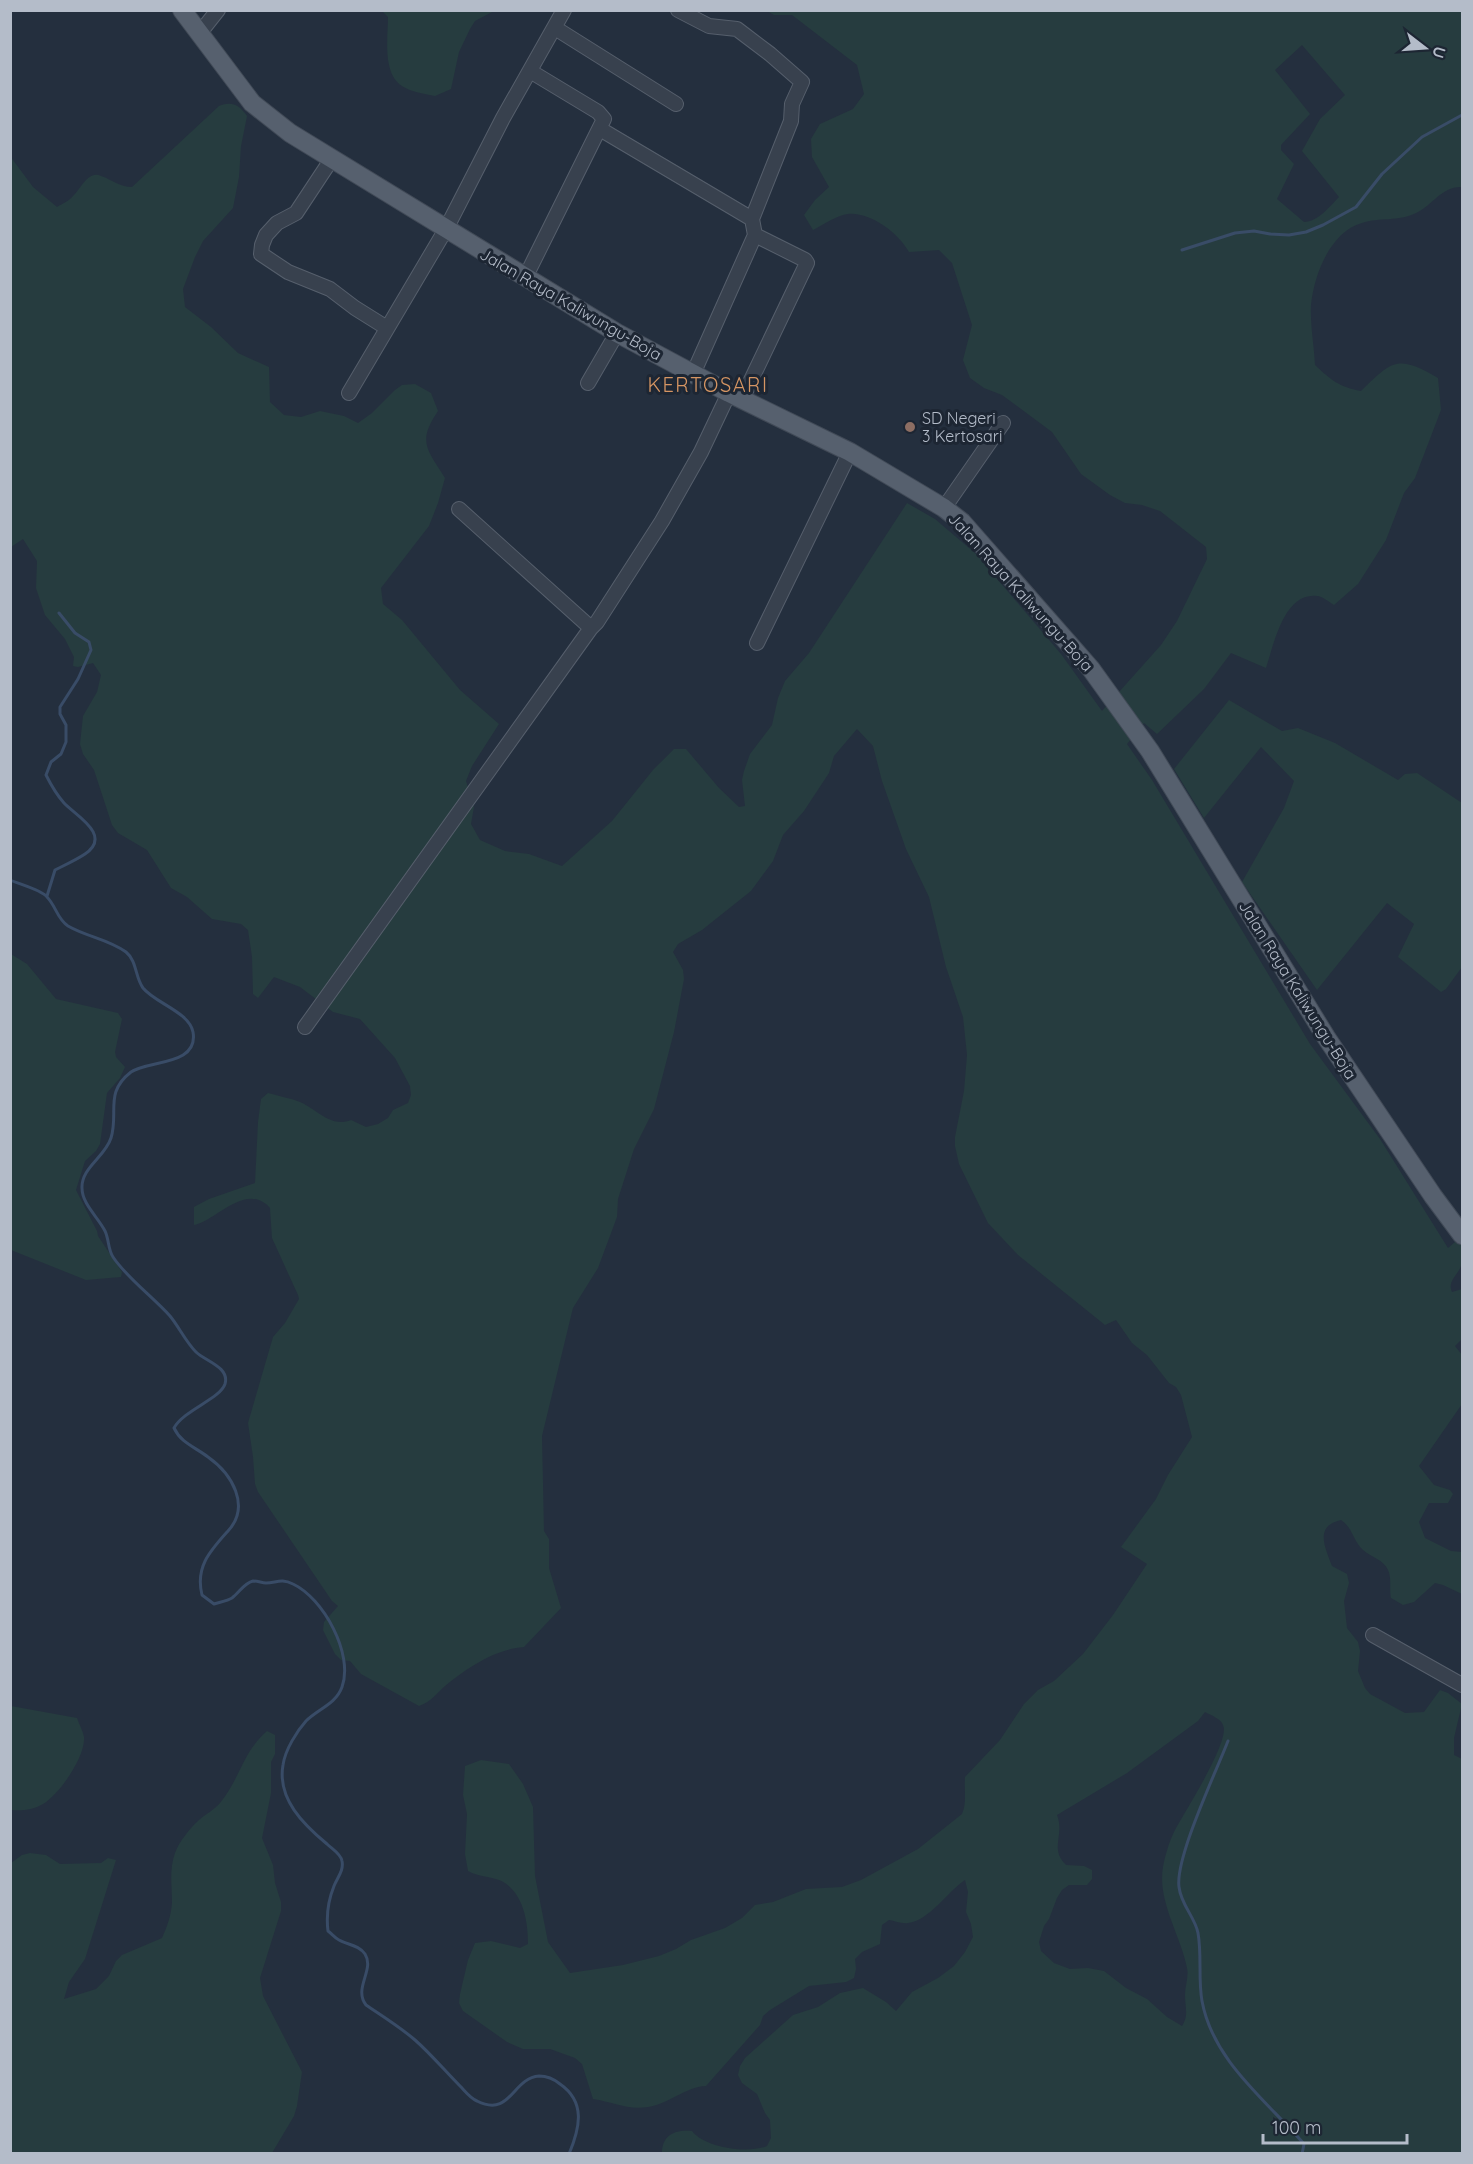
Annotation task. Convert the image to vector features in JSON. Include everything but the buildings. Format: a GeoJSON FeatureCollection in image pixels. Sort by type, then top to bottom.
{"type":"FeatureCollection","features":[{"type":"Feature","properties":{"kind":"main road","name":"Jalan Raya Kaliwungu-Boja"},"geometry":{"type":"LineString","coordinates":[[182,10],[252,103],[290,133],[331,160],[617,333],[736,396],[850,452],[944,508],[962,522],[1090,669],[1150,751],[1326,1037],[1433,1196],[1462,1235]]}},
{"type":"Feature","properties":{"kind":"street"},"geometry":{"type":"LineString","coordinates":[[199,34],[218,10]]}},
{"type":"Feature","properties":{"kind":"street"},"geometry":{"type":"LineString","coordinates":[[350,393],[446,229],[564,10]]}},
{"type":"Feature","properties":{"kind":"street"},"geometry":{"type":"LineString","coordinates":[[678,10],[710,26],[737,29],[802,82],[793,99],[791,121],[752,219],[755,235],[693,374]]}},
{"type":"Feature","properties":{"kind":"street"},"geometry":{"type":"LineString","coordinates":[[555,28],[676,104]]}},
{"type":"Feature","properties":{"kind":"street"},"geometry":{"type":"LineString","coordinates":[[525,278],[604,119],[601,114],[530,71]]}},
{"type":"Feature","properties":{"kind":"street"},"geometry":{"type":"LineString","coordinates":[[600,129],[752,219]]}},
{"type":"Feature","properties":{"kind":"street"},"geometry":{"type":"LineString","coordinates":[[331,160],[296,213],[277,224],[266,236],[261,254],[288,272],[330,289],[387,328]]}},
{"type":"Feature","properties":{"kind":"street"},"geometry":{"type":"LineString","coordinates":[[305,1027],[597,622],[662,521],[736,396],[807,263],[755,235]]}},
{"type":"Feature","properties":{"kind":"street"},"geometry":{"type":"LineString","coordinates":[[588,383],[617,333]]}},
{"type":"Feature","properties":{"kind":"street"},"geometry":{"type":"LineString","coordinates":[[944,508],[1003,423]]}},
{"type":"Feature","properties":{"kind":"street"},"geometry":{"type":"LineString","coordinates":[[757,642],[850,452]]}},
{"type":"Feature","properties":{"kind":"street"},"geometry":{"type":"LineString","coordinates":[[459,509],[591,628]]}},
{"type":"Feature","properties":{"kind":"street"},"geometry":{"type":"LineString","coordinates":[[1373,1635],[1462,1685]]}},
{"type":"Feature","properties":{"kind":"green space"},"geometry":{"type":"Polygon","coordinates":[[[382,11],[494,11],[475,21],[459,52],[451,89],[435,96],[409,90],[402,86],[391,73],[387,44],[388,17],[382,11]]]}},
{"type":"Feature","properties":{"kind":"green space"},"geometry":{"type":"Polygon","coordinates":[[[767,11],[1462,11],[1462,187],[1443,193],[1422,210],[1409,216],[1362,223],[1341,235],[1320,268],[1311,305],[1315,365],[1336,382],[1361,391],[1380,373],[1396,364],[1413,366],[1438,378],[1441,410],[1415,478],[1404,493],[1386,540],[1358,584],[1334,605],[1317,596],[1306,597],[1296,602],[1282,622],[1266,668],[1231,653],[1204,689],[1157,734],[1144,723],[1127,744],[1152,780],[1310,1044],[1380,1139],[1448,1248],[1462,1236],[1462,1263],[1452,1281],[1451,1288],[1452,1292],[1462,1289],[1462,1339],[1455,1346],[1462,1355],[1462,1404],[1419,1466],[1434,1485],[1450,1490],[1453,1494],[1448,1503],[1429,1503],[1419,1522],[1425,1538],[1451,1551],[1462,1552],[1462,1594],[1435,1583],[1414,1602],[1403,1605],[1391,1598],[1390,1577],[1386,1567],[1363,1550],[1345,1523],[1341,1520],[1327,1527],[1324,1538],[1332,1566],[1347,1574],[1349,1583],[1344,1601],[1347,1628],[1358,1642],[1360,1651],[1358,1671],[1365,1688],[1370,1694],[1405,1713],[1424,1712],[1440,1690],[1462,1704],[1454,1738],[1454,1755],[1462,1759],[1462,2153],[662,2153],[667,2138],[680,2131],[692,2131],[707,2142],[727,2148],[749,2149],[767,2146],[771,2138],[770,2120],[757,2094],[742,2083],[738,2075],[745,2058],[793,2015],[818,2007],[840,1993],[863,1988],[896,2011],[912,1992],[954,1966],[973,1937],[966,1912],[968,1892],[965,1880],[931,1911],[916,1921],[901,1923],[889,1920],[882,1925],[880,1944],[862,1952],[855,1959],[854,1978],[846,1982],[809,1986],[770,2010],[763,2016],[760,2025],[706,2086],[691,2089],[663,2103],[648,2107],[633,2107],[593,2099],[582,2064],[575,2058],[550,2049],[523,2049],[507,2042],[463,2011],[459,2003],[468,1960],[475,1943],[491,1941],[520,1948],[528,1944],[524,1910],[517,1895],[501,1881],[468,1871],[465,1854],[467,1814],[463,1795],[465,1766],[481,1760],[509,1764],[523,1784],[533,1807],[535,1876],[548,1942],[570,1973],[623,1965],[659,1956],[691,1940],[725,1928],[742,1918],[755,1905],[773,1902],[806,1889],[842,1887],[861,1880],[918,1849],[962,1814],[965,1801],[965,1777],[1000,1740],[1024,1704],[1038,1690],[1054,1681],[1083,1654],[1113,1615],[1147,1564],[1121,1547],[1156,1499],[1192,1437],[1181,1395],[1176,1387],[1169,1383],[1147,1355],[1132,1343],[1116,1320],[1105,1325],[1018,1255],[988,1223],[959,1164],[955,1137],[964,1091],[967,1055],[963,1017],[946,967],[929,897],[906,849],[882,781],[873,746],[857,729],[834,756],[829,773],[804,811],[783,835],[773,861],[751,891],[702,930],[678,944],[673,952],[683,970],[684,979],[674,1032],[654,1109],[634,1149],[618,1199],[617,1217],[598,1268],[573,1308],[542,1436],[544,1531],[549,1539],[549,1568],[561,1608],[524,1647],[503,1651],[482,1660],[419,1706],[361,1674],[350,1661],[341,1660],[335,1654],[323,1630],[324,1622],[338,1606],[332,1601],[258,1492],[255,1484],[248,1423],[273,1337],[285,1323],[299,1299],[272,1238],[270,1208],[261,1201],[241,1200],[194,1225],[194,1207],[209,1199],[255,1183],[261,1099],[268,1093],[307,1105],[331,1120],[344,1122],[351,1120],[366,1127],[378,1124],[388,1118],[393,1110],[408,1103],[411,1095],[410,1086],[395,1058],[360,1019],[333,1012],[300,987],[274,977],[258,998],[253,994],[252,957],[248,930],[241,924],[212,919],[187,897],[171,888],[147,850],[118,833],[112,825],[94,770],[83,754],[80,744],[83,716],[97,692],[101,675],[93,663],[73,666],[74,657],[65,639],[45,615],[36,588],[37,561],[23,539],[11,547],[10,156],[33,187],[57,207],[71,198],[92,176],[101,176],[120,185],[132,187],[219,106],[235,105],[247,116],[233,208],[203,241],[195,257],[183,289],[185,307],[211,327],[238,353],[269,367],[270,402],[284,415],[301,417],[320,411],[344,416],[358,423],[402,385],[415,384],[431,393],[438,411],[428,430],[427,445],[433,460],[445,478],[429,526],[381,588],[383,604],[402,620],[460,690],[499,724],[472,766],[466,781],[474,807],[471,824],[480,840],[505,851],[529,854],[562,866],[612,821],[653,770],[674,749],[686,749],[719,788],[739,807],[745,806],[742,780],[744,771],[750,754],[772,725],[778,698],[785,681],[809,653],[907,503],[935,519],[976,554],[1061,654],[1102,711],[1161,645],[1177,621],[1207,559],[1206,547],[1160,511],[1142,505],[1125,503],[1110,495],[1081,474],[1052,432],[1002,395],[984,388],[970,378],[963,360],[972,325],[952,263],[939,250],[909,252],[883,225],[857,214],[839,216],[813,230],[804,215],[829,187],[812,157],[811,139],[820,124],[853,109],[864,94],[857,65],[792,15],[774,15],[767,11]],[[1302,45],[1275,70],[1310,114],[1281,145],[1281,150],[1294,164],[1277,199],[1304,222],[1319,216],[1339,197],[1302,151],[1320,119],[1345,95],[1302,45]],[[1205,1712],[1198,1721],[1127,1773],[1057,1815],[1058,1847],[1061,1859],[1066,1865],[1084,1866],[1092,1870],[1092,1879],[1087,1885],[1069,1885],[1062,1890],[1044,1926],[1039,1942],[1041,1951],[1054,1963],[1070,1969],[1088,1968],[1104,1971],[1126,1988],[1147,1999],[1167,2017],[1182,2026],[1186,2015],[1187,1971],[1166,1905],[1162,1880],[1165,1858],[1172,1836],[1205,1778],[1224,1733],[1220,1721],[1205,1712]]]}},
{"type":"Feature","properties":{"kind":"green space"},"geometry":{"type":"Polygon","coordinates":[[[1229,700],[1282,731],[1298,728],[1335,743],[1398,780],[1405,774],[1417,773],[1462,803],[1462,967],[1446,989],[1441,992],[1398,957],[1414,924],[1387,903],[1317,990],[1242,882],[1284,808],[1294,781],[1261,747],[1204,818],[1174,769],[1229,700]]]}},
{"type":"Feature","properties":{"kind":"green space"},"geometry":{"type":"Polygon","coordinates":[[[11,954],[27,964],[56,999],[118,1013],[122,1019],[115,1052],[116,1057],[125,1067],[120,1078],[107,1093],[100,1144],[85,1161],[76,1190],[98,1236],[122,1272],[121,1277],[86,1280],[11,1250],[11,954]]]}},
{"type":"Feature","properties":{"kind":"green space"},"geometry":{"type":"Polygon","coordinates":[[[11,1706],[77,1718],[84,1737],[81,1754],[64,1784],[43,1804],[27,1810],[11,1810],[11,1706]]]}},
{"type":"Feature","properties":{"kind":"green space"},"geometry":{"type":"Polygon","coordinates":[[[267,1731],[275,1735],[275,1754],[271,1762],[271,1793],[262,1838],[273,1865],[281,1911],[260,1978],[263,1996],[302,2072],[294,2116],[272,2153],[11,2153],[11,1863],[22,1855],[30,1853],[46,1855],[60,1864],[101,1863],[108,1858],[116,1860],[85,1959],[69,1982],[64,1999],[96,1989],[109,1976],[116,1961],[122,1955],[162,1938],[172,1903],[171,1872],[177,1849],[192,1827],[215,1808],[227,1794],[246,1757],[267,1731]]]}},
{"type":"Feature","properties":{"kind":"waterway"},"geometry":{"type":"LineString","coordinates":[[1182,250],[1235,233],[1254,231],[1289,235],[1306,232],[1323,225],[1356,207],[1382,174],[1422,137],[1462,115]]}},
{"type":"Feature","properties":{"kind":"waterway"},"geometry":{"type":"LineString","coordinates":[[47,896],[55,870],[85,854],[93,847],[95,840],[94,833],[89,826],[61,800],[46,775],[51,762],[61,754],[66,742],[66,725],[60,714],[60,707],[78,679],[91,650],[89,642],[75,633],[59,613]]}},
{"type":"Feature","properties":{"kind":"waterway"},"geometry":{"type":"LineString","coordinates":[[10,880],[44,894],[61,920],[68,926],[126,952],[132,960],[143,988],[179,1013],[193,1032],[193,1043],[181,1056],[139,1068],[123,1080],[115,1095],[111,1138],[104,1151],[85,1174],[82,1188],[87,1205],[105,1231],[111,1254],[118,1264],[170,1316],[196,1352],[216,1365],[226,1378],[225,1384],[216,1395],[185,1416],[174,1428],[184,1441],[217,1464],[231,1481],[238,1501],[235,1521],[210,1553],[202,1568],[200,1585],[202,1595],[214,1604],[232,1598],[253,1581],[289,1582],[315,1601],[325,1614],[340,1644],[345,1674],[342,1687],[336,1698],[306,1721],[295,1735],[284,1759],[282,1777],[288,1800],[301,1820],[341,1858],[341,1871],[329,1903],[328,1931],[342,1942],[357,1947],[365,1954],[368,1966],[362,1992],[366,2005],[415,2040],[474,2100],[488,2105],[497,2105],[530,2078],[539,2076],[553,2079],[568,2091],[574,2099],[578,2116],[576,2135],[569,2154]]}},
{"type":"Feature","properties":{"kind":"waterway"},"geometry":{"type":"LineString","coordinates":[[1228,1741],[1183,1856],[1179,1874],[1180,1893],[1198,1933],[1201,1993],[1208,2023],[1229,2061],[1304,2144],[1302,2154]]}},
{"type":"Feature","properties":{"kind":"place","name":"SD Negeri 3 Kertosari"},"geometry":{"type":"Point","coordinates":[910,427]}},
{"type":"Feature","properties":{"kind":"district","name":"KERTOSARI"},"geometry":{"type":"Point","coordinates":[708,384]}}]}
